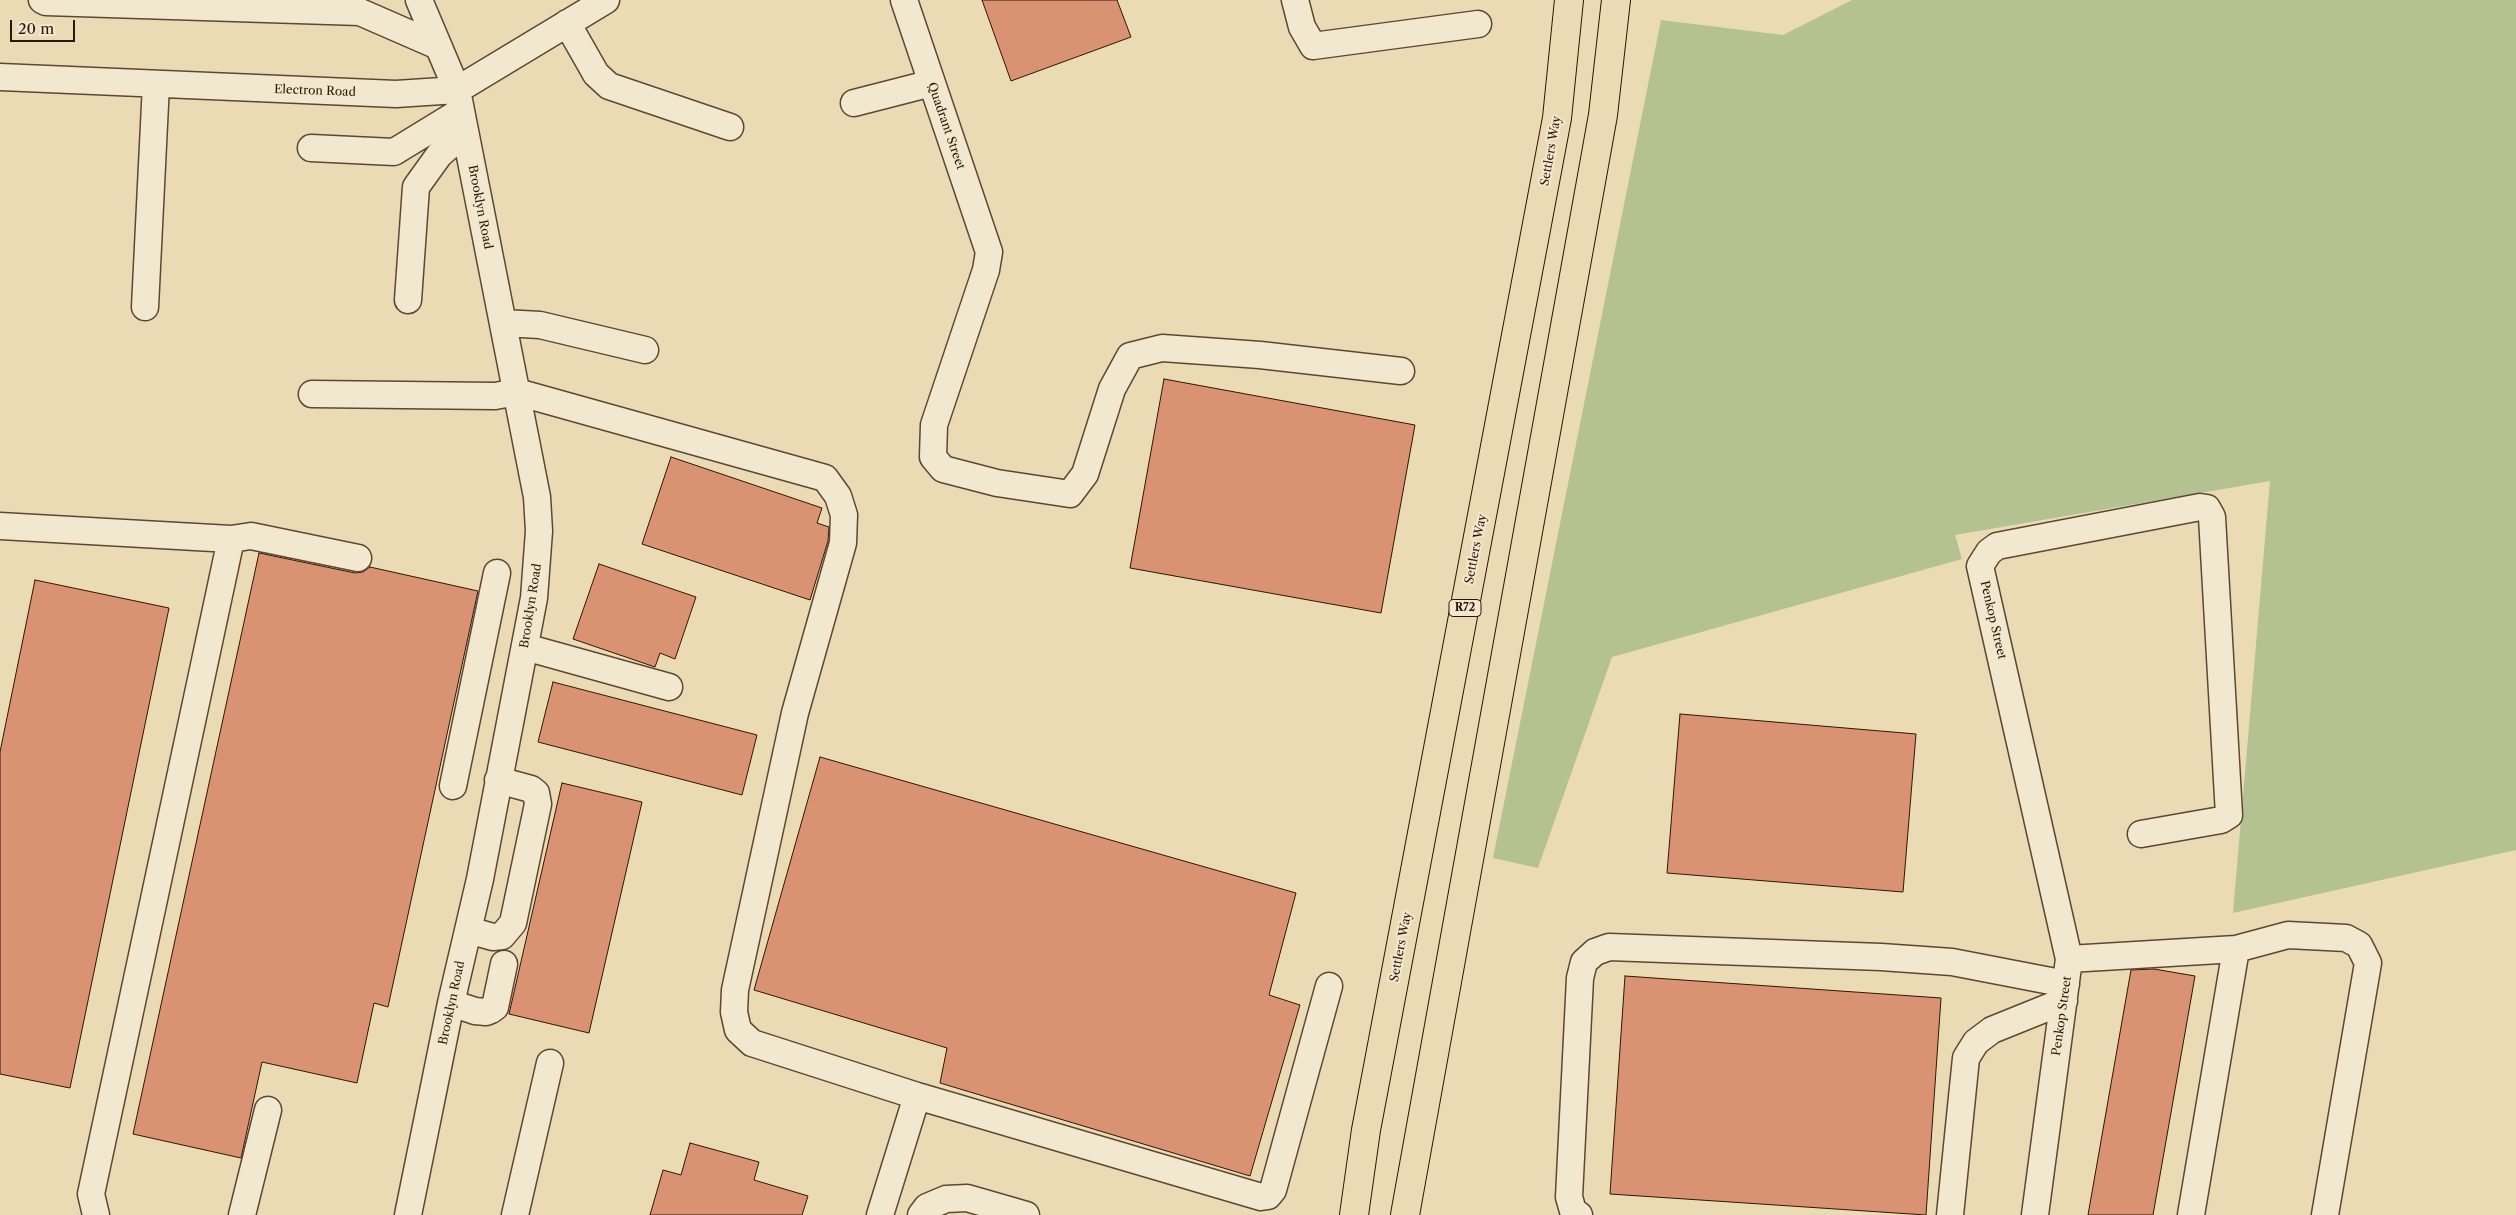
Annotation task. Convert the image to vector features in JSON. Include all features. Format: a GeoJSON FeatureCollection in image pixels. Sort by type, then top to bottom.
{"type":"FeatureCollection","features":[{"type":"Feature","properties":{"kind":"main road","name":"Settlers Way"},"geometry":{"type":"LineString","coordinates":[[1354,1215],[1366,1130],[1557,118],[1569,0]]}},
{"type":"Feature","properties":{"kind":"main road"},"geometry":{"type":"LineString","coordinates":[[1404,1215],[1603,115],[1616,0]]}},
{"type":"Feature","properties":{"kind":"street"},"geometry":{"type":"LineString","coordinates":[[42,0],[56,3],[345,6],[438,46]]}},
{"type":"Feature","properties":{"kind":"street","name":"Brooklyn Road"},"geometry":{"type":"LineString","coordinates":[[408,1215],[451,1003],[468,930],[534,598],[539,531],[537,497],[461,111],[419,0]]}},
{"type":"Feature","properties":{"kind":"street","name":"Electron Road"},"geometry":{"type":"LineString","coordinates":[[0,77],[396,94],[461,111],[567,23],[606,0]]}},
{"type":"Feature","properties":{"kind":"street","name":"Quadrant Street"},"geometry":{"type":"LineString","coordinates":[[904,0],[988,252],[986,270],[934,425],[933,456],[943,469],[997,483],[1070,494],[1085,474],[1112,389],[1130,356],[1162,348],[1225,352],[1402,371]]}},
{"type":"Feature","properties":{"kind":"street"},"geometry":{"type":"LineString","coordinates":[[1295,0],[1302,27],[1313,46],[1478,24]]}},
{"type":"Feature","properties":{"kind":"street"},"geometry":{"type":"LineString","coordinates":[[567,23],[596,74],[609,86],[730,126]]}},
{"type":"Feature","properties":{"kind":"street"},"geometry":{"type":"LineString","coordinates":[[854,103],[932,83]]}},
{"type":"Feature","properties":{"kind":"street"},"geometry":{"type":"LineString","coordinates":[[145,307],[156,84]]}},
{"type":"Feature","properties":{"kind":"street"},"geometry":{"type":"LineString","coordinates":[[311,148],[394,152],[461,111]]}},
{"type":"Feature","properties":{"kind":"street"},"geometry":{"type":"LineString","coordinates":[[408,300],[416,187],[438,155],[461,111]]}},
{"type":"Feature","properties":{"kind":"street"},"geometry":{"type":"LineString","coordinates":[[503,323],[540,325],[645,350]]}},
{"type":"Feature","properties":{"kind":"street"},"geometry":{"type":"LineString","coordinates":[[312,394],[495,396],[516,392],[825,478],[838,496],[844,516],[843,543],[795,712],[735,990],[734,1012],[738,1030],[752,1043],[917,1096],[1260,1197],[1268,1196],[1273,1190],[1329,986]]}},
{"type":"Feature","properties":{"kind":"street","name":"Penkop Street"},"geometry":{"type":"LineString","coordinates":[[2035,1215],[2066,982],[1980,566],[1989,552],[1997,546],[2200,507],[2206,508],[2212,517],[2229,816],[2221,820],[2141,834]]}},
{"type":"Feature","properties":{"kind":"street"},"geometry":{"type":"LineString","coordinates":[[0,526],[230,539],[251,536],[358,558]]}},
{"type":"Feature","properties":{"kind":"street"},"geometry":{"type":"LineString","coordinates":[[96,1215],[91,1194],[230,539]]}},
{"type":"Feature","properties":{"kind":"street"},"geometry":{"type":"LineString","coordinates":[[452,786],[497,572]]}},
{"type":"Feature","properties":{"kind":"street"},"geometry":{"type":"LineString","coordinates":[[524,647],[669,687]]}},
{"type":"Feature","properties":{"kind":"street"},"geometry":{"type":"LineString","coordinates":[[470,704],[511,715]]}},
{"type":"Feature","properties":{"kind":"street"},"geometry":{"type":"LineString","coordinates":[[468,930],[493,937],[502,936],[513,923],[538,804],[536,792],[498,780]]}},
{"type":"Feature","properties":{"kind":"street"},"geometry":{"type":"LineString","coordinates":[[1579,1215],[1573,1211],[1569,1197],[1580,978],[1584,962],[1595,952],[1609,947],[1881,957],[1952,962],[2066,982],[2236,949],[2288,935],[2346,938],[2359,945],[2368,963],[2325,1215]]}},
{"type":"Feature","properties":{"kind":"street"},"geometry":{"type":"LineString","coordinates":[[2192,1215],[2236,949]]}},
{"type":"Feature","properties":{"kind":"street"},"geometry":{"type":"LineString","coordinates":[[451,1003],[475,1011],[486,1012],[491,1010],[494,1007],[504,964]]}},
{"type":"Feature","properties":{"kind":"street"},"geometry":{"type":"LineString","coordinates":[[1950,1215],[1966,1058],[1976,1042],[2066,982]]}},
{"type":"Feature","properties":{"kind":"street"},"geometry":{"type":"LineString","coordinates":[[515,1215],[550,1063]]}},
{"type":"Feature","properties":{"kind":"street"},"geometry":{"type":"LineString","coordinates":[[880,1215],[917,1096]]}},
{"type":"Feature","properties":{"kind":"street"},"geometry":{"type":"LineString","coordinates":[[242,1215],[268,1110]]}},
{"type":"Feature","properties":{"kind":"street"},"geometry":{"type":"LineString","coordinates":[[922,1215],[927,1207],[946,1199],[967,1198],[1026,1215]]}},
{"type":"Feature","properties":{"kind":"green space"},"geometry":{"type":"Polygon","coordinates":[[[1852,0],[2516,0],[2516,850],[2233,913],[2270,481],[1955,535],[1962,559],[1612,657],[1538,868],[1493,858],[1661,20],[1783,35],[1852,0]]]}},
{"type":"Feature","properties":{"kind":"building"},"geometry":{"type":"Polygon","coordinates":[[[982,0],[1117,0],[1131,37],[1011,81],[982,0]]]}},
{"type":"Feature","properties":{"kind":"building"},"geometry":{"type":"Polygon","coordinates":[[[1164,379],[1415,425],[1381,613],[1130,568],[1164,379]]]}},
{"type":"Feature","properties":{"kind":"building"},"geometry":{"type":"Polygon","coordinates":[[[671,457],[822,508],[817,523],[829,527],[828,541],[810,600],[642,544],[671,457]]]}},
{"type":"Feature","properties":{"kind":"building"},"geometry":{"type":"Polygon","coordinates":[[[259,553],[355,573],[363,572],[370,567],[478,591],[388,1007],[374,1003],[357,1083],[262,1062],[241,1158],[133,1134],[259,553]]]}},
{"type":"Feature","properties":{"kind":"building"},"geometry":{"type":"Polygon","coordinates":[[[599,564],[696,597],[675,659],[660,653],[655,667],[573,639],[599,564]]]}},
{"type":"Feature","properties":{"kind":"building"},"geometry":{"type":"Polygon","coordinates":[[[35,580],[169,608],[70,1088],[0,1074],[0,752],[35,580]]]}},
{"type":"Feature","properties":{"kind":"building"},"geometry":{"type":"Polygon","coordinates":[[[553,682],[757,735],[742,795],[538,742],[553,682]]]}},
{"type":"Feature","properties":{"kind":"building"},"geometry":{"type":"Polygon","coordinates":[[[1680,714],[1916,734],[1903,892],[1667,873],[1680,714]]]}},
{"type":"Feature","properties":{"kind":"building"},"geometry":{"type":"Polygon","coordinates":[[[820,757],[1296,893],[1269,995],[1300,1005],[1250,1176],[940,1083],[947,1048],[754,990],[820,757]]]}},
{"type":"Feature","properties":{"kind":"building"},"geometry":{"type":"Polygon","coordinates":[[[562,783],[642,802],[589,1033],[509,1014],[562,783]]]}},
{"type":"Feature","properties":{"kind":"building"},"geometry":{"type":"Polygon","coordinates":[[[2154,969],[2195,976],[2153,1215],[2088,1215],[2131,970],[2154,969]]]}},
{"type":"Feature","properties":{"kind":"building"},"geometry":{"type":"Polygon","coordinates":[[[1625,976],[1941,998],[1926,1215],[1610,1194],[1625,976]]]}},
{"type":"Feature","properties":{"kind":"building"},"geometry":{"type":"Polygon","coordinates":[[[690,1143],[759,1162],[754,1180],[808,1196],[802,1215],[650,1215],[663,1170],[681,1175],[690,1143]]]}}]}
